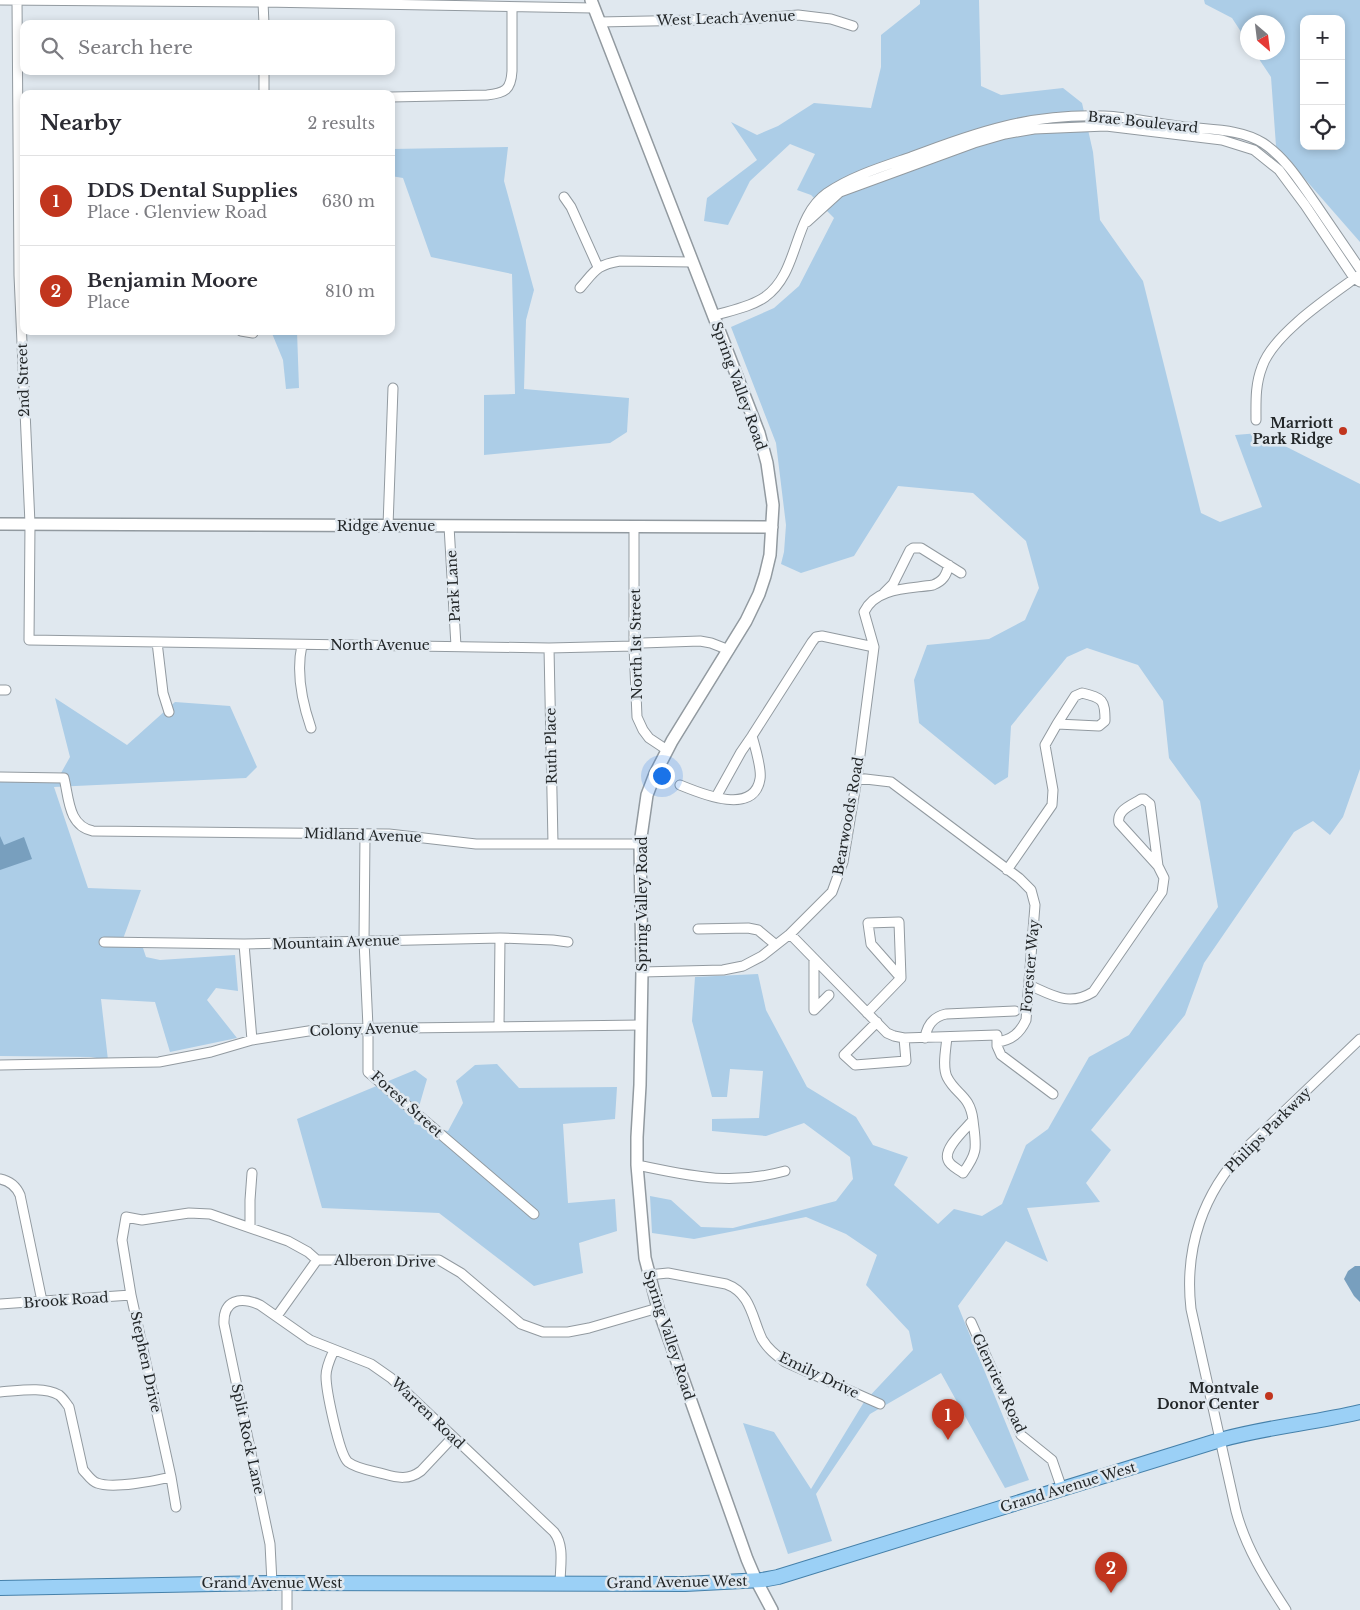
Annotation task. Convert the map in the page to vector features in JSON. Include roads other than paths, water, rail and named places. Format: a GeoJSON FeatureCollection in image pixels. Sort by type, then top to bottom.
{"type":"FeatureCollection","features":[{"type":"Feature","properties":{"kind":"main road","name":"Grand Avenue West"},"geometry":{"type":"LineString","coordinates":[[0,1588],[272,1583],[685,1584],[756,1580],[778,1577],[1220,1440],[1278,1426],[1360,1412]]}},
{"type":"Feature","properties":{"kind":"main road","name":"Grand Avenue West"},"geometry":{"type":"LineString","coordinates":[[1331,1418],[1360,1421]]}},
{"type":"Feature","properties":{"kind":"street"},"geometry":{"type":"LineString","coordinates":[[0,0],[263,2],[512,7],[592,4]]}},
{"type":"Feature","properties":{"kind":"street","name":"2nd Street"},"geometry":{"type":"LineString","coordinates":[[17,0],[20,206]]}},
{"type":"Feature","properties":{"kind":"street"},"geometry":{"type":"LineString","coordinates":[[263,2],[264,20]]}},
{"type":"Feature","properties":{"kind":"street","name":"Spring Valley Road"},"geometry":{"type":"LineString","coordinates":[[592,4],[759,434],[773,505],[770,555],[759,594],[729,650],[667,750],[647,795],[640,844],[642,972],[637,1165],[642,1241],[648,1275],[658,1308],[756,1580],[772,1610]]}},
{"type":"Feature","properties":{"kind":"street"},"geometry":{"type":"LineString","coordinates":[[395,97],[486,94],[500,93],[507,89],[511,81],[512,71],[512,7]]}},
{"type":"Feature","properties":{"kind":"street","name":"West Leach Avenue"},"geometry":{"type":"LineString","coordinates":[[599,22],[749,19],[798,15],[830,19],[853,26]]}},
{"type":"Feature","properties":{"kind":"street"},"geometry":{"type":"LineString","coordinates":[[264,75],[264,90]]}},
{"type":"Feature","properties":{"kind":"street","name":"Brae Boulevard"},"geometry":{"type":"LineString","coordinates":[[713,316],[753,303],[771,292],[785,272],[802,226],[812,208],[826,194],[848,180],[960,138],[1017,122],[1073,116],[1105,116],[1232,131],[1263,143],[1287,164],[1360,269]]}},
{"type":"Feature","properties":{"kind":"street","name":"Brae Boulevard"},"geometry":{"type":"LineString","coordinates":[[802,226],[840,192],[974,143],[1005,134],[1034,129],[1106,126],[1222,140],[1254,150],[1279,170],[1358,278]]}},
{"type":"Feature","properties":{"kind":"street"},"geometry":{"type":"LineString","coordinates":[[564,197],[572,206],[598,267]]}},
{"type":"Feature","properties":{"kind":"street"},"geometry":{"type":"LineString","coordinates":[[580,288],[598,267],[620,261],[692,262]]}},
{"type":"Feature","properties":{"kind":"street"},"geometry":{"type":"LineString","coordinates":[[1256,420],[1255,403],[1258,378],[1267,355],[1275,343],[1332,295],[1358,278]]}},
{"type":"Feature","properties":{"kind":"street","name":"2nd Street"},"geometry":{"type":"LineString","coordinates":[[23,335],[30,524],[29,640]]}},
{"type":"Feature","properties":{"kind":"street"},"geometry":{"type":"LineString","coordinates":[[388,526],[394,388]]}},
{"type":"Feature","properties":{"kind":"street","name":"Ridge Avenue"},"geometry":{"type":"LineString","coordinates":[[0,524],[772,527]]}},
{"type":"Feature","properties":{"kind":"street","name":"Park Lane"},"geometry":{"type":"LineString","coordinates":[[449,526],[456,646]]}},
{"type":"Feature","properties":{"kind":"street","name":"North 1st Street"},"geometry":{"type":"LineString","coordinates":[[634,526],[634,646],[638,717],[643,730],[649,738],[667,750]]}},
{"type":"Feature","properties":{"kind":"street","name":"Bearwoods Road"},"geometry":{"type":"LineString","coordinates":[[642,972],[723,970],[743,966],[762,956],[790,934],[832,892],[843,862],[857,778],[874,647],[864,612],[872,600],[884,593],[893,584],[910,550],[913,548],[920,548],[961,573]]}},
{"type":"Feature","properties":{"kind":"street"},"geometry":{"type":"LineString","coordinates":[[884,593],[933,585],[944,578],[949,566]]}},
{"type":"Feature","properties":{"kind":"street"},"geometry":{"type":"LineString","coordinates":[[716,797],[732,767],[816,637],[822,636],[874,647]]}},
{"type":"Feature","properties":{"kind":"street","name":"North Avenue"},"geometry":{"type":"LineString","coordinates":[[29,640],[549,648],[634,646],[700,641],[729,650]]}},
{"type":"Feature","properties":{"kind":"street"},"geometry":{"type":"LineString","coordinates":[[157,642],[163,693],[169,712]]}},
{"type":"Feature","properties":{"kind":"street"},"geometry":{"type":"LineString","coordinates":[[302,645],[300,659],[302,698],[311,728]]}},
{"type":"Feature","properties":{"kind":"street","name":"Ruth Place"},"geometry":{"type":"LineString","coordinates":[[549,648],[553,843]]}},
{"type":"Feature","properties":{"kind":"street"},"geometry":{"type":"LineString","coordinates":[[1007,870],[1052,805],[1053,790],[1045,745],[1057,724],[1078,694],[1084,693],[1101,699],[1103,702],[1105,721],[1099,726],[1057,724]]}},
{"type":"Feature","properties":{"kind":"street"},"geometry":{"type":"LineString","coordinates":[[680,785],[707,796],[716,797],[743,799],[755,793],[761,778],[752,736]]}},
{"type":"Feature","properties":{"kind":"street","name":"Midland Avenue"},"geometry":{"type":"LineString","coordinates":[[0,777],[64,778],[72,816],[76,823],[92,832],[365,834],[416,836],[476,844],[640,844]]}},
{"type":"Feature","properties":{"kind":"street","name":"Forester Way"},"geometry":{"type":"LineString","coordinates":[[857,778],[891,782],[1026,883],[1034,897],[1027,1013],[1023,1027],[1012,1038],[997,1042]]}},
{"type":"Feature","properties":{"kind":"street"},"geometry":{"type":"LineString","coordinates":[[1029,985],[1062,999],[1071,1000],[1093,992],[1162,892],[1164,878],[1158,866],[1119,823],[1118,819],[1122,811],[1141,799],[1148,801],[1150,804],[1158,866]]}},
{"type":"Feature","properties":{"kind":"street","name":"Forest Street"},"geometry":{"type":"LineString","coordinates":[[365,834],[364,941],[368,1072],[534,1214]]}},
{"type":"Feature","properties":{"kind":"street"},"geometry":{"type":"LineString","coordinates":[[867,1013],[901,978],[899,922],[868,923],[871,944],[901,978]]}},
{"type":"Feature","properties":{"kind":"street"},"geometry":{"type":"LineString","coordinates":[[698,929],[758,930],[776,945]]}},
{"type":"Feature","properties":{"kind":"street"},"geometry":{"type":"LineString","coordinates":[[790,934],[887,1033],[904,1038],[997,1036],[998,1051],[1001,1055],[1053,1094]]}},
{"type":"Feature","properties":{"kind":"street"},"geometry":{"type":"LineString","coordinates":[[500,938],[500,1026]]}},
{"type":"Feature","properties":{"kind":"street","name":"Mountain Avenue"},"geometry":{"type":"LineString","coordinates":[[104,942],[244,944],[500,938],[568,942]]}},
{"type":"Feature","properties":{"kind":"street"},"geometry":{"type":"LineString","coordinates":[[244,944],[252,1040]]}},
{"type":"Feature","properties":{"kind":"street"},"geometry":{"type":"LineString","coordinates":[[814,959],[814,1010],[829,995]]}},
{"type":"Feature","properties":{"kind":"street"},"geometry":{"type":"LineString","coordinates":[[924,1038],[929,1024],[940,1015],[1015,1011]]}},
{"type":"Feature","properties":{"kind":"street"},"geometry":{"type":"LineString","coordinates":[[876,1022],[844,1055],[854,1065],[906,1061],[904,1038]]}},
{"type":"Feature","properties":{"kind":"street","name":"Colony Avenue"},"geometry":{"type":"LineString","coordinates":[[0,1065],[159,1062],[211,1052],[252,1040],[321,1028],[641,1025]]}},
{"type":"Feature","properties":{"kind":"street"},"geometry":{"type":"LineString","coordinates":[[947,1037],[945,1070],[947,1076],[970,1105],[973,1120],[976,1154],[963,1173],[950,1164],[947,1154],[949,1147],[973,1120]]}},
{"type":"Feature","properties":{"kind":"street","name":"Philips Parkway"},"geometry":{"type":"LineString","coordinates":[[1286,1610],[1263,1574],[1243,1535],[1236,1511],[1197,1340],[1190,1295],[1190,1260],[1198,1225],[1214,1188],[1237,1157],[1360,1039]]}},
{"type":"Feature","properties":{"kind":"street"},"geometry":{"type":"LineString","coordinates":[[637,1165],[700,1178],[721,1179],[757,1178],[785,1171]]}},
{"type":"Feature","properties":{"kind":"street"},"geometry":{"type":"LineString","coordinates":[[250,1227],[252,1173]]}},
{"type":"Feature","properties":{"kind":"street"},"geometry":{"type":"LineString","coordinates":[[0,1179],[14,1184],[20,1195],[42,1301]]}},
{"type":"Feature","properties":{"kind":"street","name":"Alberon Drive"},"geometry":{"type":"LineString","coordinates":[[126,1217],[142,1220],[189,1213],[210,1214],[288,1241],[308,1252],[317,1260],[439,1260],[461,1273],[521,1324],[544,1332],[556,1333],[589,1328],[658,1308]]}},
{"type":"Feature","properties":{"kind":"street","name":"Stephen Drive"},"geometry":{"type":"LineString","coordinates":[[126,1217],[122,1240],[131,1295],[172,1477],[176,1507]]}},
{"type":"Feature","properties":{"kind":"street"},"geometry":{"type":"LineString","coordinates":[[277,1316],[317,1260]]}},
{"type":"Feature","properties":{"kind":"street","name":"Emily Drive"},"geometry":{"type":"LineString","coordinates":[[648,1275],[668,1273],[735,1287],[748,1302],[763,1340],[777,1356],[785,1362],[880,1404]]}},
{"type":"Feature","properties":{"kind":"street","name":"Brook Road"},"geometry":{"type":"LineString","coordinates":[[0,1304],[131,1295]]}},
{"type":"Feature","properties":{"kind":"street","name":"Warren Road"},"geometry":{"type":"LineString","coordinates":[[236,1302],[250,1301],[260,1304],[300,1334],[334,1350],[371,1364],[385,1372],[556,1535],[560,1547],[560,1584]]}},
{"type":"Feature","properties":{"kind":"street","name":"Split Rock Lane"},"geometry":{"type":"LineString","coordinates":[[236,1302],[225,1310],[224,1324],[270,1544],[272,1583]]}},
{"type":"Feature","properties":{"kind":"street","name":"Glenview Road"},"geometry":{"type":"LineString","coordinates":[[971,1322],[1021,1435],[1052,1460],[1062,1489]]}},
{"type":"Feature","properties":{"kind":"street"},"geometry":{"type":"LineString","coordinates":[[334,1350],[326,1370],[327,1388],[340,1449],[349,1462],[358,1467],[394,1477],[411,1477],[421,1471],[454,1437]]}},
{"type":"Feature","properties":{"kind":"street"},"geometry":{"type":"LineString","coordinates":[[0,1392],[45,1391],[59,1395],[69,1408],[83,1470],[97,1484],[133,1484],[172,1477]]}},
{"type":"Feature","properties":{"kind":"street"},"geometry":{"type":"LineString","coordinates":[[287,1583],[287,1610]]}},
{"type":"Feature","properties":{"kind":"place","name":"Marriott Park Ridge"},"geometry":{"type":"Point","coordinates":[1343,431]}},
{"type":"Feature","properties":{"kind":"place","name":"Montvale Donor Center"},"geometry":{"type":"Point","coordinates":[1269,1396]}},
{"type":"Feature","properties":{"kind":"place","name":"DDS Dental Supplies"},"geometry":{"type":"Point","coordinates":[948,1440]}},
{"type":"Feature","properties":{"kind":"place","name":"Benjamin Moore"},"geometry":{"type":"Point","coordinates":[1111,1593]}}]}
